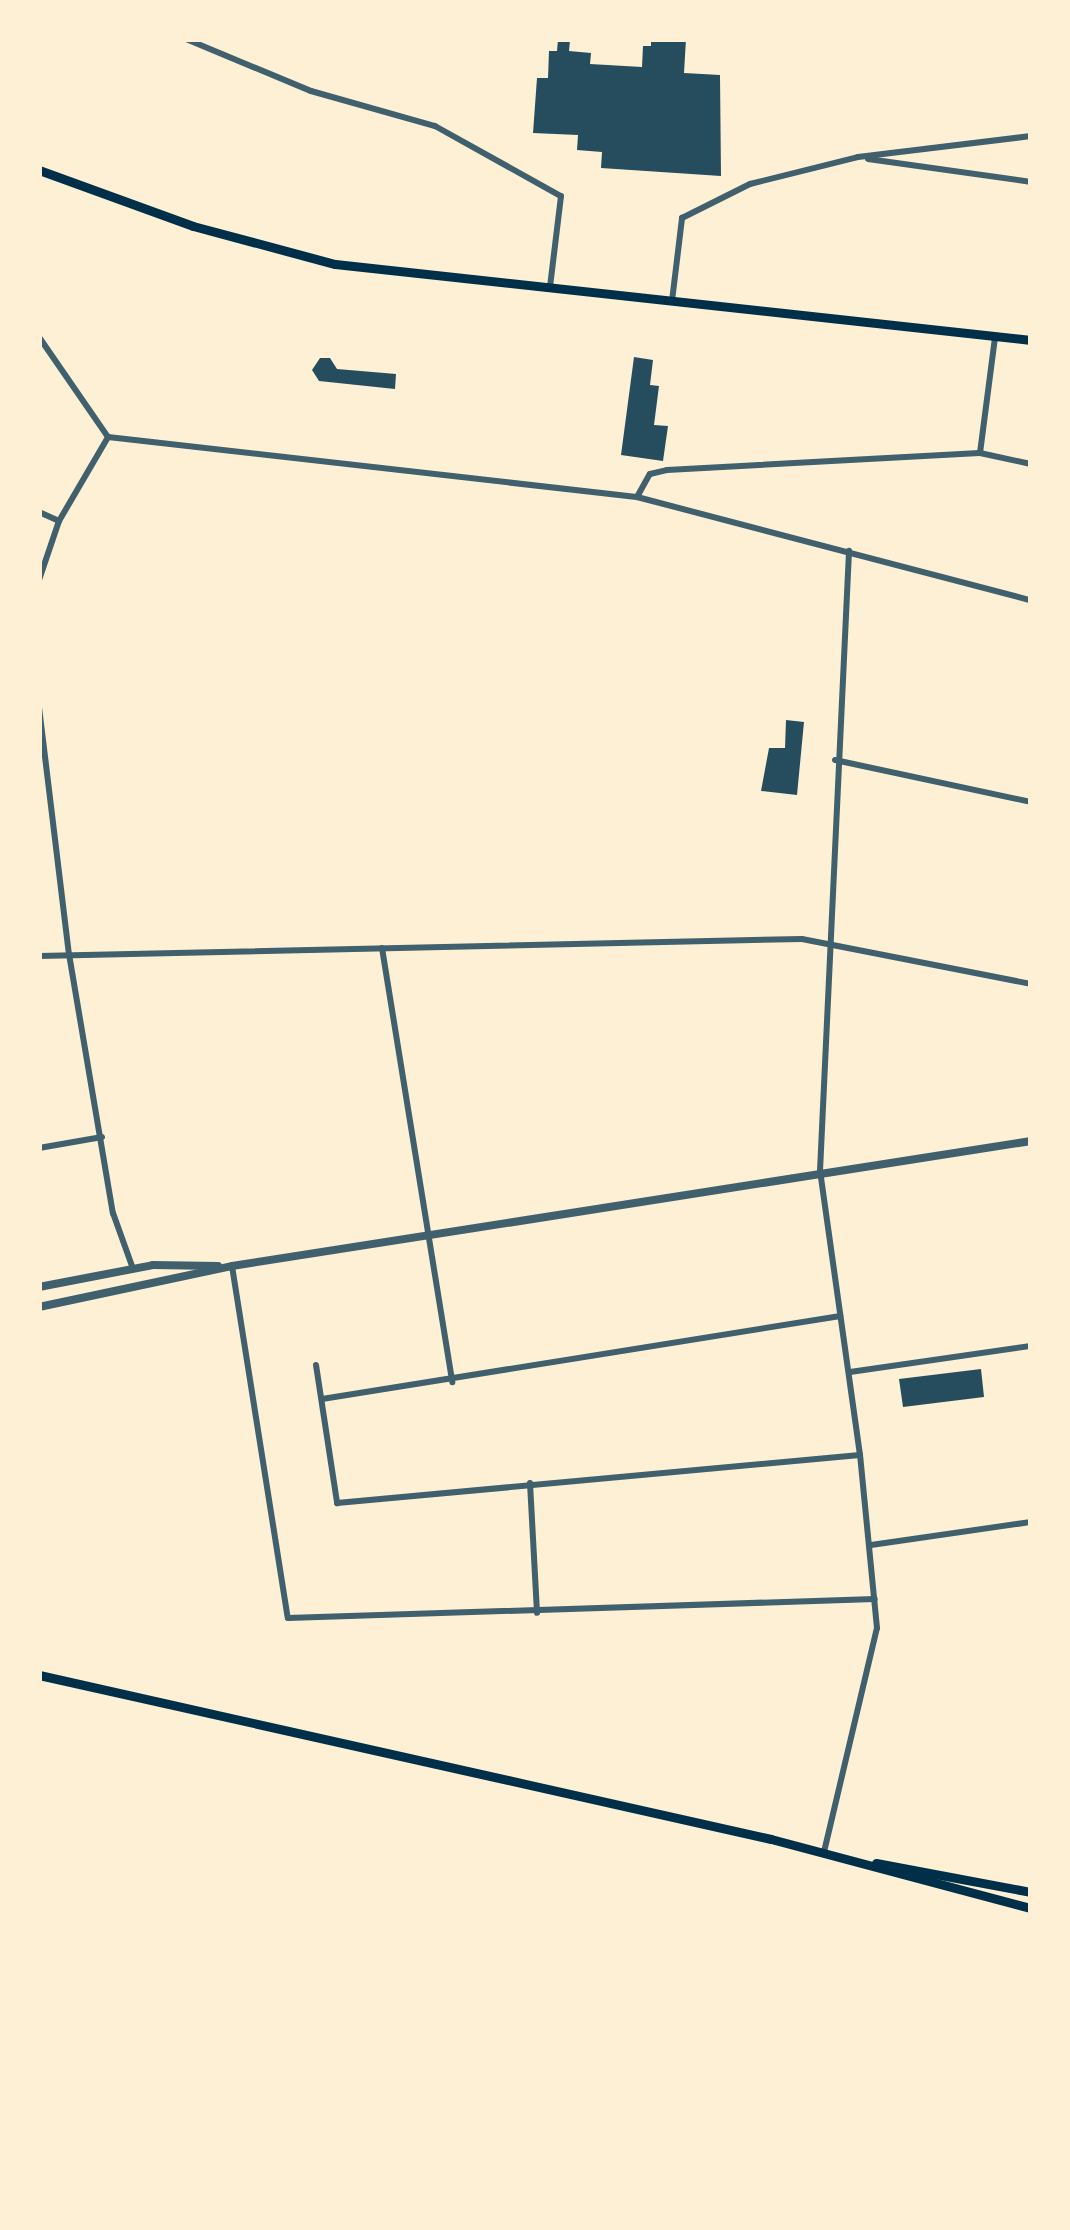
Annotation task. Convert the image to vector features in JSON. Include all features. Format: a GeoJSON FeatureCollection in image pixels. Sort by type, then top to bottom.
{"type":"FeatureCollection","features":[{"type":"Feature","properties":{"kind":"main road"},"geometry":{"type":"LineString","coordinates":[[39,170],[193,226],[335,264],[1031,340]]}},
{"type":"Feature","properties":{"kind":"main road"},"geometry":{"type":"LineString","coordinates":[[39,1675],[824,1852],[1031,1908]]}},
{"type":"Feature","properties":{"kind":"main road"},"geometry":{"type":"LineString","coordinates":[[853,1861],[914,1866],[1031,1892]]}},
{"type":"Feature","properties":{"kind":"street"},"geometry":{"type":"LineString","coordinates":[[185,39],[311,91],[435,126],[561,196],[550,287]]}},
{"type":"Feature","properties":{"kind":"street"},"geometry":{"type":"LineString","coordinates":[[672,301],[682,218],[765,179],[858,157],[1031,136]]}},
{"type":"Feature","properties":{"kind":"street"},"geometry":{"type":"LineString","coordinates":[[858,157],[1031,182]]}},
{"type":"Feature","properties":{"kind":"street"},"geometry":{"type":"LineString","coordinates":[[980,453],[995,336]]}},
{"type":"Feature","properties":{"kind":"street"},"geometry":{"type":"LineString","coordinates":[[39,337],[108,437],[638,497],[1031,600]]}},
{"type":"Feature","properties":{"kind":"street"},"geometry":{"type":"LineString","coordinates":[[39,580],[59,521],[108,437]]}},
{"type":"Feature","properties":{"kind":"street"},"geometry":{"type":"LineString","coordinates":[[638,497],[650,474],[667,470],[980,453],[1031,464]]}},
{"type":"Feature","properties":{"kind":"street"},"geometry":{"type":"LineString","coordinates":[[39,512],[59,521]]}},
{"type":"Feature","properties":{"kind":"street"},"geometry":{"type":"LineString","coordinates":[[824,1852],[874,1650],[875,1599],[820,1171],[828,1022],[826,941],[848,551]]}},
{"type":"Feature","properties":{"kind":"street"},"geometry":{"type":"LineString","coordinates":[[39,707],[69,954],[113,1213],[134,1269]]}},
{"type":"Feature","properties":{"kind":"street"},"geometry":{"type":"LineString","coordinates":[[835,760],[1031,802]]}},
{"type":"Feature","properties":{"kind":"street"},"geometry":{"type":"LineString","coordinates":[[39,956],[826,941],[1031,984]]}},
{"type":"Feature","properties":{"kind":"street"},"geometry":{"type":"LineString","coordinates":[[382,948],[452,1382]]}},
{"type":"Feature","properties":{"kind":"street"},"geometry":{"type":"LineString","coordinates":[[39,1148],[102,1137]]}},
{"type":"Feature","properties":{"kind":"street"},"geometry":{"type":"LineString","coordinates":[[39,1307],[232,1266],[1031,1141]]}},
{"type":"Feature","properties":{"kind":"street"},"geometry":{"type":"LineString","coordinates":[[39,1287],[134,1269],[232,1266]]}},
{"type":"Feature","properties":{"kind":"street"},"geometry":{"type":"LineString","coordinates":[[232,1266],[288,1618],[875,1599]]}},
{"type":"Feature","properties":{"kind":"street"},"geometry":{"type":"LineString","coordinates":[[322,1399],[452,1382],[840,1316]]}},
{"type":"Feature","properties":{"kind":"street"},"geometry":{"type":"LineString","coordinates":[[849,1372],[1031,1346]]}},
{"type":"Feature","properties":{"kind":"street"},"geometry":{"type":"LineString","coordinates":[[316,1365],[337,1503],[860,1455]]}},
{"type":"Feature","properties":{"kind":"street"},"geometry":{"type":"LineString","coordinates":[[530,1483],[537,1613]]}},
{"type":"Feature","properties":{"kind":"street"},"geometry":{"type":"LineString","coordinates":[[871,1545],[1031,1522]]}},
{"type":"Feature","properties":{"kind":"building"},"geometry":{"type":"Polygon","coordinates":[[[558,39],[570,40],[569,51],[591,53],[590,64],[642,67],[643,46],[651,46],[651,39],[686,39],[684,73],[720,75],[721,176],[601,168],[602,152],[577,150],[578,135],[533,133],[537,78],[548,78],[549,51],[557,51],[558,39]]]}},
{"type":"Feature","properties":{"kind":"building"},"geometry":{"type":"Polygon","coordinates":[[[634,357],[653,360],[650,385],[659,386],[654,425],[668,426],[663,461],[621,455],[634,357]]]}},
{"type":"Feature","properties":{"kind":"building"},"geometry":{"type":"Polygon","coordinates":[[[320,358],[330,358],[337,369],[396,374],[395,389],[319,381],[312,370],[320,358]]]}},
{"type":"Feature","properties":{"kind":"building"},"geometry":{"type":"Polygon","coordinates":[[[786,720],[804,722],[797,795],[761,791],[769,748],[785,748],[786,720]]]}},
{"type":"Feature","properties":{"kind":"building"},"geometry":{"type":"Polygon","coordinates":[[[981,1369],[984,1397],[903,1407],[899,1379],[981,1369]]]}}]}
